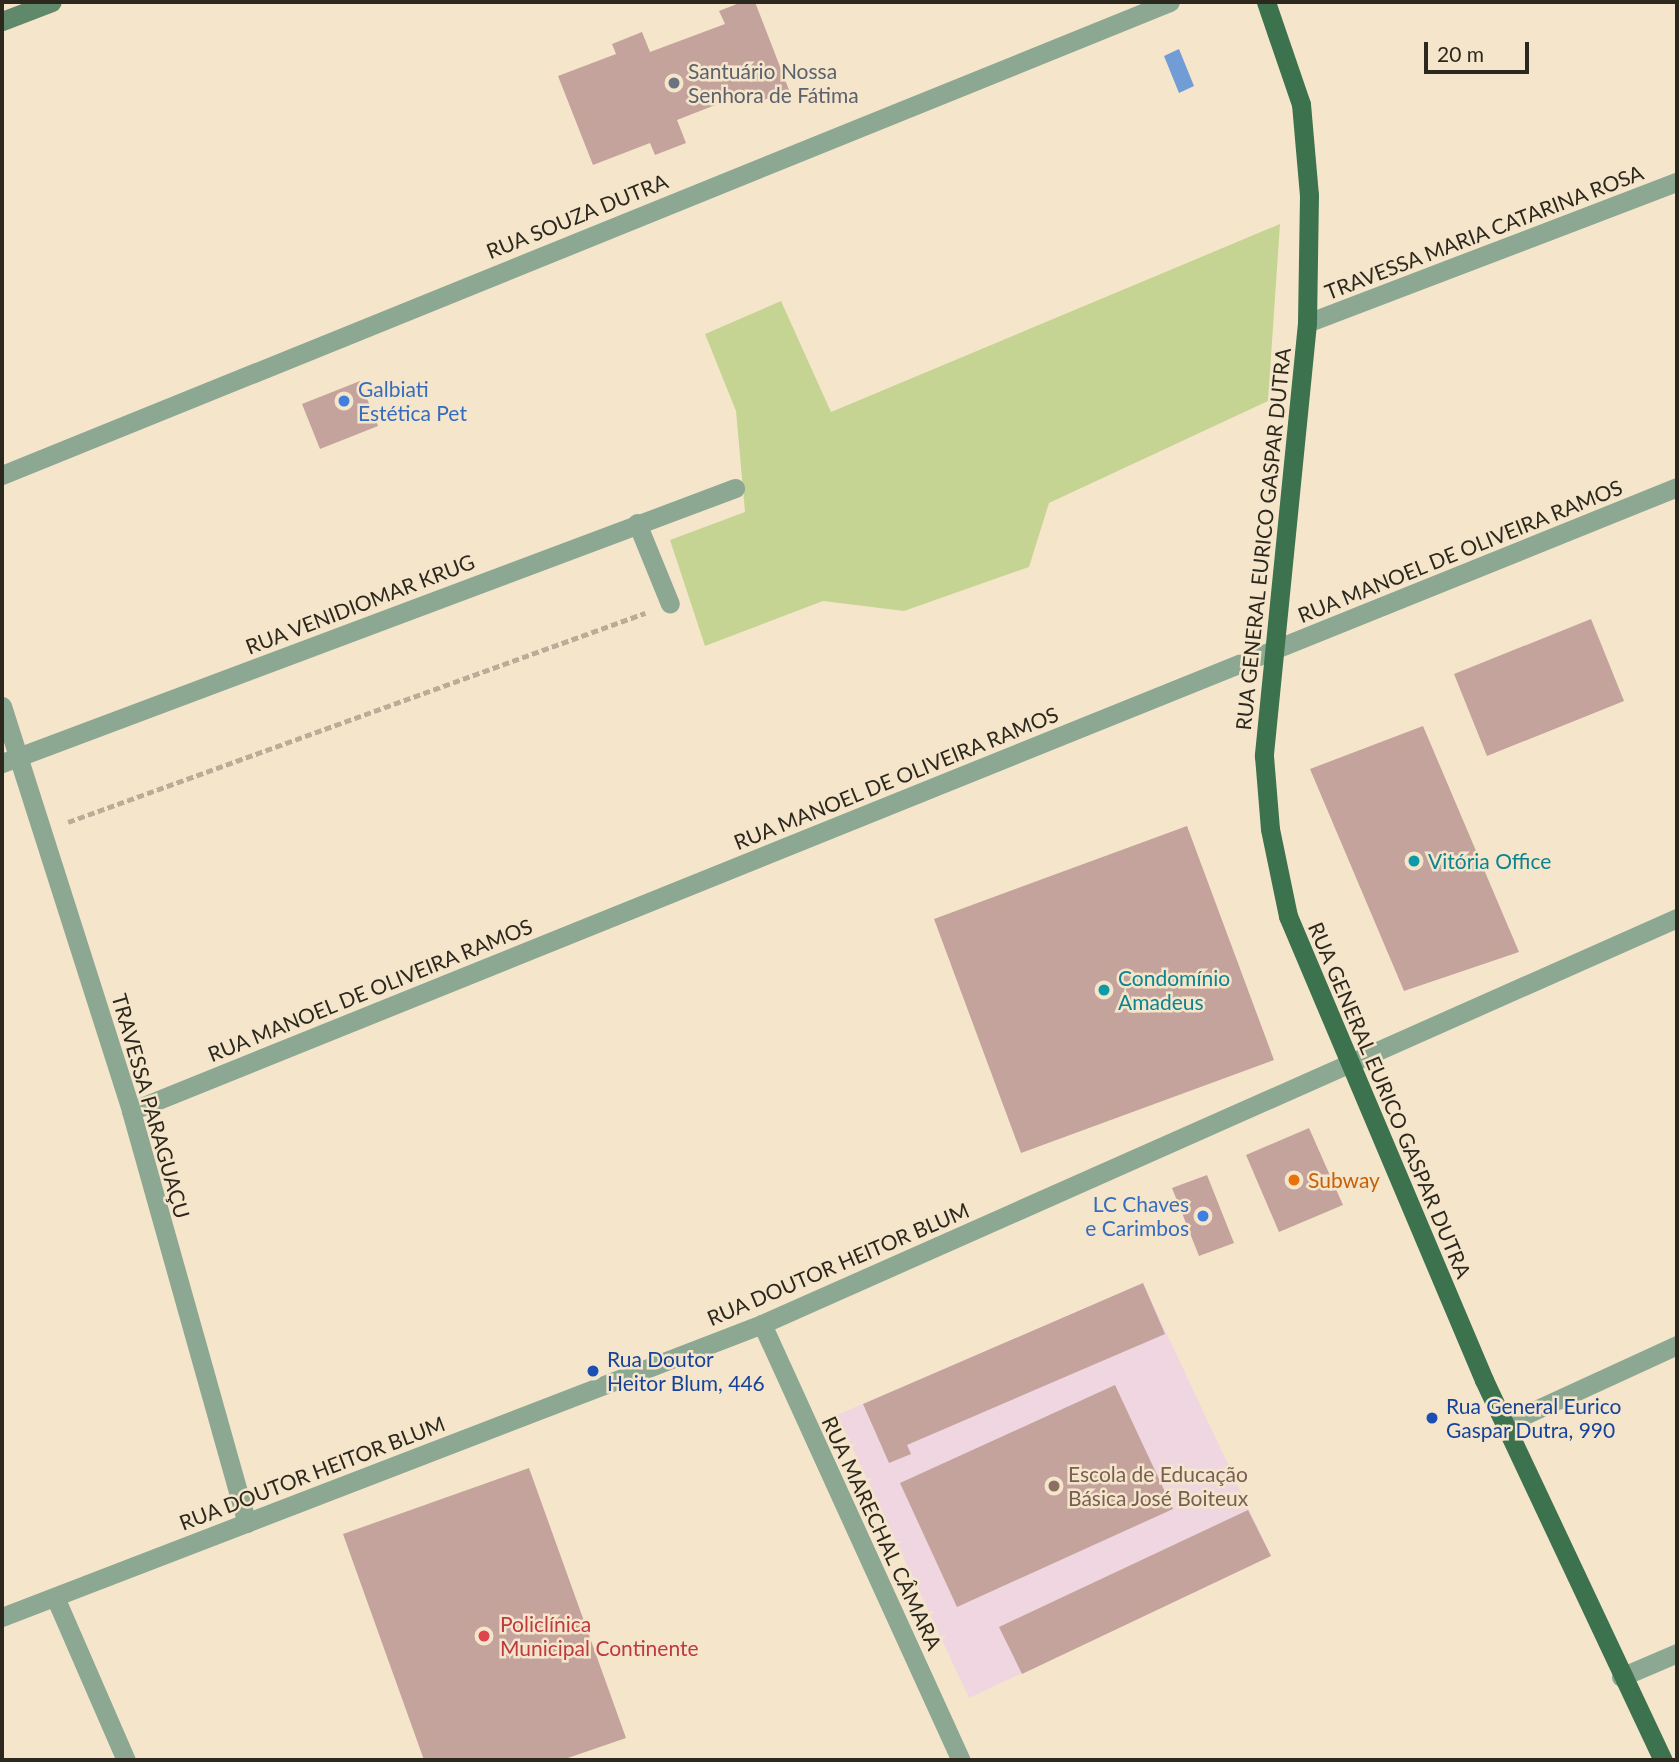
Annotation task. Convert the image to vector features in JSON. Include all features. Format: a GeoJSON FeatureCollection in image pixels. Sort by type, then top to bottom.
{"type":"FeatureCollection","features":[{"type":"Feature","properties":{"kind":"main road"},"geometry":{"type":"LineString","coordinates":[[2,21],[51,2]]}},
{"type":"Feature","properties":{"kind":"main road","name":"RUA GENERAL EURICO GASPAR DUTRA"},"geometry":{"type":"LineString","coordinates":[[1266,2],[1301,104],[1309,195],[1307,323],[1264,756],[1270,829],[1288,916],[1346,1065],[1505,1424],[1621,1677],[1663,1760]]}},
{"type":"Feature","properties":{"kind":"street","name":"RUA SOUZA DUTRA"},"geometry":{"type":"LineString","coordinates":[[2,475],[1170,2]]}},
{"type":"Feature","properties":{"kind":"street","name":"TRAVESSA MARIA CATARINA ROSA"},"geometry":{"type":"LineString","coordinates":[[1307,323],[1677,182]]}},
{"type":"Feature","properties":{"kind":"street","name":"RUA MANOEL DE OLIVEIRA RAMOS"},"geometry":{"type":"LineString","coordinates":[[131,1111],[1677,487]]}},
{"type":"Feature","properties":{"kind":"street","name":"RUA VENIDIOMAR KRUG"},"geometry":{"type":"LineString","coordinates":[[11,760],[735,488]]}},
{"type":"Feature","properties":{"kind":"street"},"geometry":{"type":"LineString","coordinates":[[637,523],[670,604]]}},
{"type":"Feature","properties":{"kind":"street","name":"TRAVESSA PARAGUAÇU"},"geometry":{"type":"LineString","coordinates":[[2,706],[11,760],[44,830],[131,1111],[247,1523]]}},
{"type":"Feature","properties":{"kind":"street","name":"RUA DOUTOR HEITOR BLUM"},"geometry":{"type":"LineString","coordinates":[[2,1617],[762,1324],[1677,918]]}},
{"type":"Feature","properties":{"kind":"street","name":"RUA MARECHAL CÂMARA"},"geometry":{"type":"LineString","coordinates":[[762,1324],[961,1760]]}},
{"type":"Feature","properties":{"kind":"street"},"geometry":{"type":"LineString","coordinates":[[1505,1424],[1677,1345]]}},
{"type":"Feature","properties":{"kind":"street"},"geometry":{"type":"LineString","coordinates":[[55,1597],[126,1760]]}},
{"type":"Feature","properties":{"kind":"street"},"geometry":{"type":"LineString","coordinates":[[1621,1677],[1677,1653]]}},
{"type":"Feature","properties":{"kind":"path"},"geometry":{"type":"LineString","coordinates":[[44,830],[670,604]]}},
{"type":"Feature","properties":{"kind":"shaded area","name":"Escola de Educação Básica José Boiteux"},"geometry":{"type":"Polygon","coordinates":[[[1143,1283],[1271,1556],[969,1698],[837,1415],[1143,1283]]]}},
{"type":"Feature","properties":{"kind":"green space"},"geometry":{"type":"Polygon","coordinates":[[[1280,224],[1268,401],[1049,503],[1029,567],[904,611],[823,601],[705,646],[670,540],[745,512],[736,411],[705,334],[781,301],[831,412],[1280,224]]]}},
{"type":"Feature","properties":{"kind":"water"},"geometry":{"type":"Polygon","coordinates":[[[1179,49],[1194,86],[1179,93],[1164,56],[1179,49]]]}},
{"type":"Feature","properties":{"kind":"building","name":"Santuário Nossa Senhora de Fátima"},"geometry":{"type":"Polygon","coordinates":[[[742,2],[755,2],[789,90],[756,103],[751,91],[677,120],[686,143],[655,155],[650,143],[593,165],[558,76],[616,54],[612,44],[642,32],[650,52],[725,24],[719,11],[742,2]]]}},
{"type":"Feature","properties":{"kind":"building"},"geometry":{"type":"Polygon","coordinates":[[[360,381],[378,426],[320,449],[302,404],[360,381]]]}},
{"type":"Feature","properties":{"kind":"building"},"geometry":{"type":"Polygon","coordinates":[[[1591,619],[1624,701],[1487,756],[1454,674],[1591,619]]]}},
{"type":"Feature","properties":{"kind":"building","name":"Vitória Office"},"geometry":{"type":"Polygon","coordinates":[[[1423,726],[1519,952],[1404,991],[1310,769],[1423,726]]]}},
{"type":"Feature","properties":{"kind":"building","name":"Condomínio Amadeus"},"geometry":{"type":"Polygon","coordinates":[[[1187,826],[1274,1060],[1021,1153],[934,919],[1187,826]]]}},
{"type":"Feature","properties":{"kind":"building","name":"Subway"},"geometry":{"type":"Polygon","coordinates":[[[1309,1128],[1343,1205],[1279,1232],[1246,1155],[1309,1128]]]}},
{"type":"Feature","properties":{"kind":"building","name":"LC Chaves e Carimbos"},"geometry":{"type":"Polygon","coordinates":[[[1207,1175],[1234,1243],[1199,1256],[1172,1188],[1207,1175]]]}},
{"type":"Feature","properties":{"kind":"building"},"geometry":{"type":"Polygon","coordinates":[[[1143,1283],[1165,1334],[907,1445],[911,1454],[889,1463],[863,1404],[1143,1283]]]}},
{"type":"Feature","properties":{"kind":"building"},"geometry":{"type":"Polygon","coordinates":[[[1115,1385],[1173,1509],[957,1607],[900,1483],[1115,1385]]]}},
{"type":"Feature","properties":{"kind":"building","name":"Policlínica Municipal Continente"},"geometry":{"type":"Polygon","coordinates":[[[529,1468],[626,1738],[562,1760],[424,1760],[343,1534],[529,1468]]]}},
{"type":"Feature","properties":{"kind":"building"},"geometry":{"type":"Polygon","coordinates":[[[1248,1510],[1271,1556],[1022,1674],[999,1627],[1248,1510]]]}},
{"type":"Feature","properties":{"kind":"place","name":"Santuário Nossa Senhora de Fátima"},"geometry":{"type":"Point","coordinates":[674,83]}},
{"type":"Feature","properties":{"kind":"place","name":"Galbiati Estética Pet"},"geometry":{"type":"Point","coordinates":[344,401]}},
{"type":"Feature","properties":{"kind":"place","name":"Vitória Office"},"geometry":{"type":"Point","coordinates":[1414,861]}},
{"type":"Feature","properties":{"kind":"place","name":"Condomínio Amadeus"},"geometry":{"type":"Point","coordinates":[1104,990]}},
{"type":"Feature","properties":{"kind":"place","name":"Subway"},"geometry":{"type":"Point","coordinates":[1294,1180]}},
{"type":"Feature","properties":{"kind":"place","name":"LC Chaves e Carimbos"},"geometry":{"type":"Point","coordinates":[1203,1216]}},
{"type":"Feature","properties":{"kind":"place","name":"Rua Doutor Heitor Blum, 446"},"geometry":{"type":"Point","coordinates":[593,1371]}},
{"type":"Feature","properties":{"kind":"place","name":"Rua General Eurico Gaspar Dutra, 990"},"geometry":{"type":"Point","coordinates":[1432,1418]}},
{"type":"Feature","properties":{"kind":"place","name":"Escola de Educação Básica José Boiteux"},"geometry":{"type":"Point","coordinates":[1054,1486]}},
{"type":"Feature","properties":{"kind":"place","name":"Policlínica Municipal Continente"},"geometry":{"type":"Point","coordinates":[484,1636]}}]}
